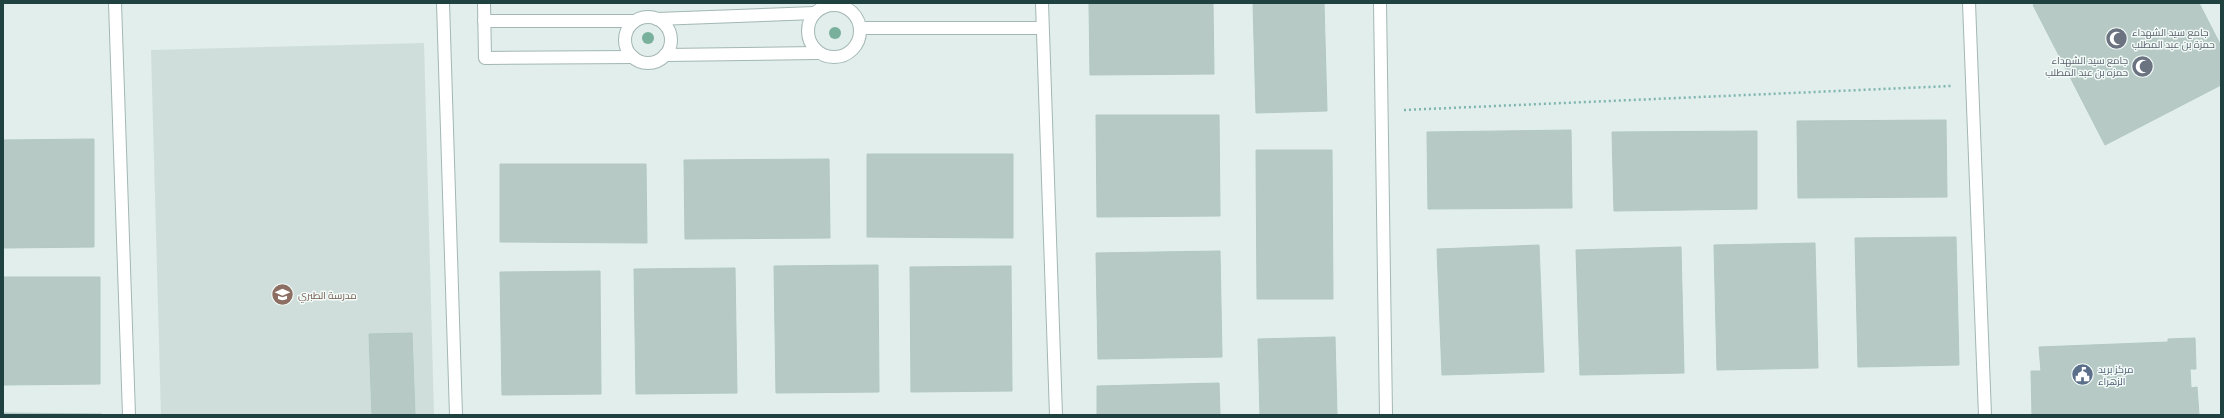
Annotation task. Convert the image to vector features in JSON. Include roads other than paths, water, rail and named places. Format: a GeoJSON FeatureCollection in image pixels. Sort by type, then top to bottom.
{"type":"FeatureCollection","features":[{"type":"Feature","properties":{"kind":"street"},"geometry":{"type":"LineString","coordinates":[[116,3],[129,415]]}},
{"type":"Feature","properties":{"kind":"street"},"geometry":{"type":"LineString","coordinates":[[443,3],[456,415]]}},
{"type":"Feature","properties":{"kind":"street"},"geometry":{"type":"LineString","coordinates":[[484,3],[484,21],[485,58],[633,57],[643,62],[650,62],[657,61],[665,54],[670,44],[671,37],[664,23],[650,17],[635,21],[484,21]]}},
{"type":"Feature","properties":{"kind":"street"},"geometry":{"type":"LineString","coordinates":[[1042,3],[1056,415]]}},
{"type":"Feature","properties":{"kind":"street"},"geometry":{"type":"LineString","coordinates":[[1380,3],[1386,415]]}},
{"type":"Feature","properties":{"kind":"street"},"geometry":{"type":"LineString","coordinates":[[1969,3],[1985,415]]}},
{"type":"Feature","properties":{"kind":"street"},"geometry":{"type":"LineString","coordinates":[[657,19],[815,13],[830,5],[838,5],[853,13],[858,19],[860,28],[857,45],[844,56],[834,58],[818,53],[665,54]]}},
{"type":"Feature","properties":{"kind":"street"},"geometry":{"type":"LineString","coordinates":[[815,13],[808,28],[808,37],[812,46],[818,53]]}},
{"type":"Feature","properties":{"kind":"street"},"geometry":{"type":"LineString","coordinates":[[633,57],[625,41],[626,34],[635,21]]}},
{"type":"Feature","properties":{"kind":"street"},"geometry":{"type":"LineString","coordinates":[[860,28],[1042,28]]}},
{"type":"Feature","properties":{"kind":"place","name":"جامع سيد الشهداء حمزة بن عبد المطلب"},"geometry":{"type":"Point","coordinates":[2116,38]}},
{"type":"Feature","properties":{"kind":"place","name":"جامع سيد الشهداء حمزه بن عبد المطلب"},"geometry":{"type":"Point","coordinates":[2143,66]}},
{"type":"Feature","properties":{"kind":"place","name":"مدرسة الطبري"},"geometry":{"type":"Point","coordinates":[282,295]}},
{"type":"Feature","properties":{"kind":"place","name":"مركز بريد الزهراء"},"geometry":{"type":"Point","coordinates":[2082,375]}}]}
